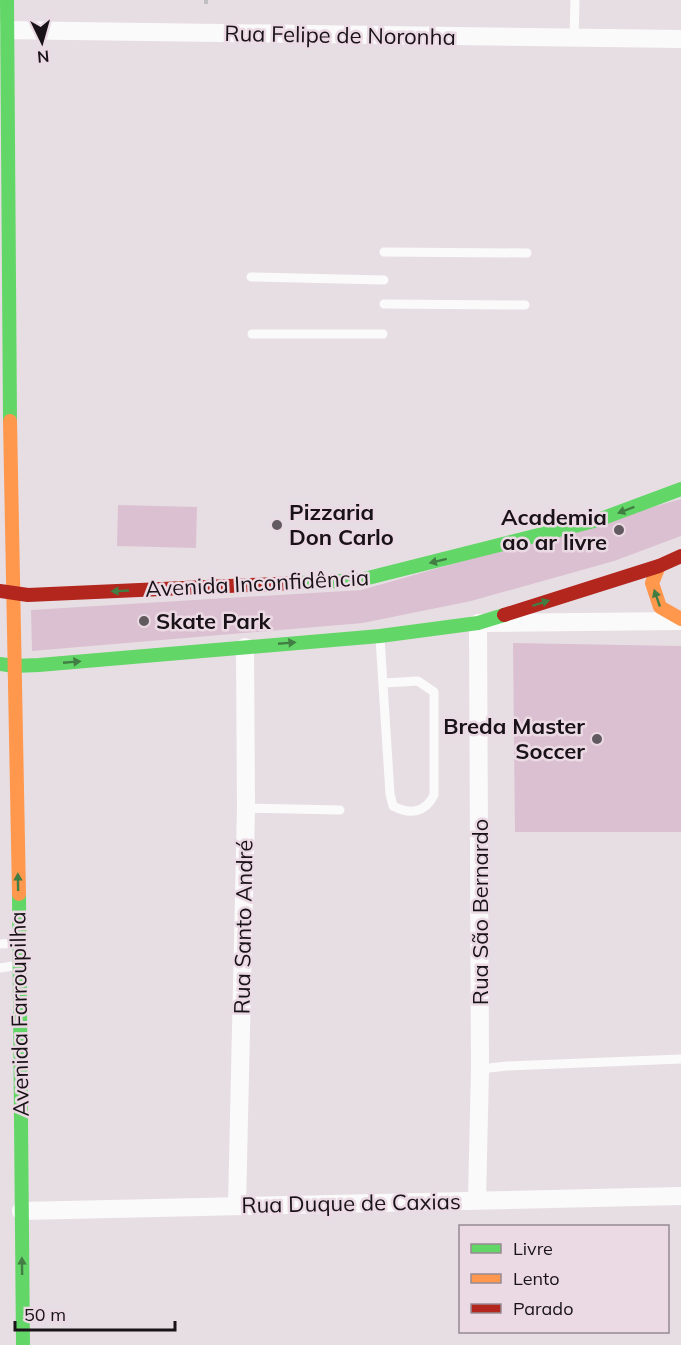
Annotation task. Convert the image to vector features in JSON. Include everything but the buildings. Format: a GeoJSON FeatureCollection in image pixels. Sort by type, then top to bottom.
{"type":"FeatureCollection","features":[{"type":"Feature","properties":{"kind":"street","name":"Avenida Farroupilha"},"geometry":{"type":"LineString","coordinates":[[7,0],[4,30],[10,537],[6,592],[20,965],[23,1345]]}},
{"type":"Feature","properties":{"kind":"street","name":"Rua Felipe de Noronha"},"geometry":{"type":"LineString","coordinates":[[4,30],[681,39]]}},
{"type":"Feature","properties":{"kind":"street","name":"Avenida Inconfidência"},"geometry":{"type":"LineString","coordinates":[[6,592],[28,595],[360,580],[598,520],[681,489]]}},
{"type":"Feature","properties":{"kind":"street"},"geometry":{"type":"LineString","coordinates":[[478,623],[659,566],[681,556]]}},
{"type":"Feature","properties":{"kind":"street"},"geometry":{"type":"LineString","coordinates":[[659,566],[652,583],[660,607],[681,620]]}},
{"type":"Feature","properties":{"kind":"street"},"geometry":{"type":"LineString","coordinates":[[7,665],[380,636],[478,623],[681,620]]}},
{"type":"Feature","properties":{"kind":"street","name":"Rua São Bernardo"},"geometry":{"type":"LineString","coordinates":[[477,1200],[480,1069],[478,623]]}},
{"type":"Feature","properties":{"kind":"street","name":"Rua Santo André"},"geometry":{"type":"LineString","coordinates":[[237,1206],[246,808],[246,647]]}},
{"type":"Feature","properties":{"kind":"street","name":"Rua Duque de Caxias"},"geometry":{"type":"LineString","coordinates":[[21,1211],[681,1196]]}},
{"type":"Feature","properties":{"kind":"lane"},"geometry":{"type":"LineString","coordinates":[[574,38],[575,0]]}},
{"type":"Feature","properties":{"kind":"lane"},"geometry":{"type":"LineString","coordinates":[[384,252],[527,253]]}},
{"type":"Feature","properties":{"kind":"lane"},"geometry":{"type":"LineString","coordinates":[[251,277],[384,280]]}},
{"type":"Feature","properties":{"kind":"lane"},"geometry":{"type":"LineString","coordinates":[[384,304],[525,306]]}},
{"type":"Feature","properties":{"kind":"lane"},"geometry":{"type":"LineString","coordinates":[[252,334],[383,334]]}},
{"type":"Feature","properties":{"kind":"lane"},"geometry":{"type":"LineString","coordinates":[[380,636],[390,794],[393,806],[403,811],[416,811],[429,805],[434,795],[434,692],[418,681],[384,683]]}},
{"type":"Feature","properties":{"kind":"lane"},"geometry":{"type":"LineString","coordinates":[[246,808],[340,810]]}},
{"type":"Feature","properties":{"kind":"lane"},"geometry":{"type":"LineString","coordinates":[[0,944],[19,943]]}},
{"type":"Feature","properties":{"kind":"lane"},"geometry":{"type":"LineString","coordinates":[[0,968],[20,965]]}},
{"type":"Feature","properties":{"kind":"lane"},"geometry":{"type":"LineString","coordinates":[[480,1069],[681,1059]]}},
{"type":"Feature","properties":{"kind":"shaded area"},"geometry":{"type":"Polygon","coordinates":[[[681,499],[681,536],[614,561],[471,601],[363,623],[32,651],[31,610],[361,590],[681,499]]]}},
{"type":"Feature","properties":{"kind":"shaded area"},"geometry":{"type":"Polygon","coordinates":[[[118,505],[197,507],[196,548],[117,546],[118,505]]]}},
{"type":"Feature","properties":{"kind":"shaded area","name":"Breda Master Soccer"},"geometry":{"type":"Polygon","coordinates":[[[513,643],[681,646],[681,832],[515,832],[513,643]]]}},
{"type":"Feature","properties":{"kind":"traffic: fast"},"geometry":{"type":"LineString","coordinates":[[7,0],[10,421]]}},
{"type":"Feature","properties":{"kind":"traffic: fast"},"geometry":{"type":"LineString","coordinates":[[298,583],[360,580],[598,520],[681,489]]}},
{"type":"Feature","properties":{"kind":"traffic: fast"},"geometry":{"type":"LineString","coordinates":[[0,664],[39,665],[380,636],[478,623],[504,615]]}},
{"type":"Feature","properties":{"kind":"traffic: fast"},"geometry":{"type":"LineString","coordinates":[[19,894],[23,1345]]}},
{"type":"Feature","properties":{"kind":"traffic: slow"},"geometry":{"type":"LineString","coordinates":[[10,421],[19,894]]}},
{"type":"Feature","properties":{"kind":"traffic: slow"},"geometry":{"type":"LineString","coordinates":[[659,566],[652,583],[660,607],[681,619]]}},
{"type":"Feature","properties":{"kind":"traffic: jam"},"geometry":{"type":"LineString","coordinates":[[504,615],[659,566],[681,556]]}},
{"type":"Feature","properties":{"kind":"traffic: jam"},"geometry":{"type":"LineString","coordinates":[[0,591],[28,595],[298,583]]}},
{"type":"Feature","properties":{"kind":"place","name":"Pizzaria Don Carlo"},"geometry":{"type":"Point","coordinates":[277,525]}},
{"type":"Feature","properties":{"kind":"place","name":"Academia ao ar livre"},"geometry":{"type":"Point","coordinates":[619,530]}},
{"type":"Feature","properties":{"kind":"place","name":"Skate Park"},"geometry":{"type":"Point","coordinates":[144,621]}},
{"type":"Feature","properties":{"kind":"place","name":"Breda Master Soccer"},"geometry":{"type":"Point","coordinates":[597,739]}}]}
